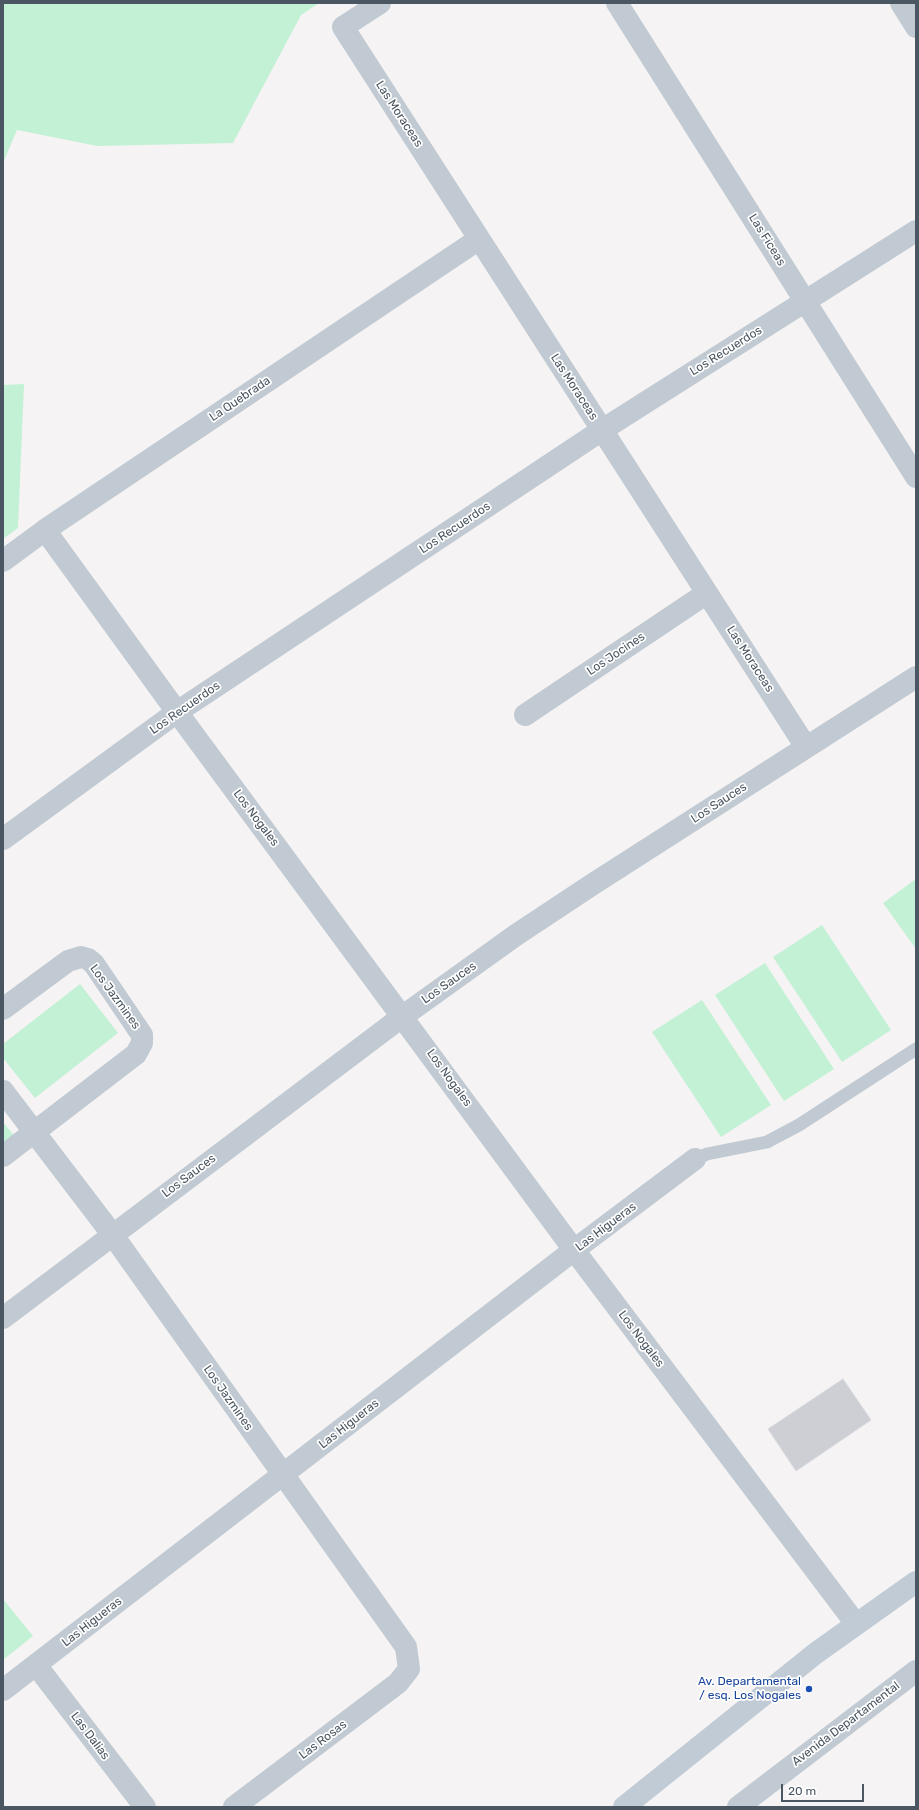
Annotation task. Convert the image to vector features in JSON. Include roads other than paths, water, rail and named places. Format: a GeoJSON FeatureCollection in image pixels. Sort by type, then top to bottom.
{"type":"FeatureCollection","features":[{"type":"Feature","properties":{"kind":"street","name":"Las Moraceas"},"geometry":{"type":"LineString","coordinates":[[380,3],[343,27],[806,747]]}},
{"type":"Feature","properties":{"kind":"street","name":"Las Ficeas"},"geometry":{"type":"LineString","coordinates":[[617,3],[916,477]]}},
{"type":"Feature","properties":{"kind":"street"},"geometry":{"type":"LineString","coordinates":[[901,3],[916,27]]}},
{"type":"Feature","properties":{"kind":"street","name":"Los Recuerdos"},"geometry":{"type":"LineString","coordinates":[[3,839],[177,712],[602,430],[916,231]]}},
{"type":"Feature","properties":{"kind":"street","name":"La Quebrada"},"geometry":{"type":"LineString","coordinates":[[3,561],[45,530],[479,239]]}},
{"type":"Feature","properties":{"kind":"street","name":"Los Nogales"},"geometry":{"type":"LineString","coordinates":[[45,530],[177,712],[403,1016],[574,1250],[856,1624]]}},
{"type":"Feature","properties":{"kind":"street","name":"Los Jocines"},"geometry":{"type":"LineString","coordinates":[[524,715],[707,593]]}},
{"type":"Feature","properties":{"kind":"street","name":"Los Sauces"},"geometry":{"type":"LineString","coordinates":[[3,1318],[112,1234],[403,1016],[558,907],[916,677]]}},
{"type":"Feature","properties":{"kind":"street","name":"Los Jazmines"},"geometry":{"type":"LineString","coordinates":[[3,1009],[68,961],[81,957],[88,959],[94,964],[142,1035],[142,1043],[136,1054],[3,1156]]}},
{"type":"Feature","properties":{"kind":"street","name":"Los Jazmines"},"geometry":{"type":"LineString","coordinates":[[3,1091],[112,1234],[406,1647],[409,1669]]}},
{"type":"Feature","properties":{"kind":"street","name":"Las Higueras"},"geometry":{"type":"LineString","coordinates":[[3,1690],[574,1250],[695,1159]]}},
{"type":"Feature","properties":{"kind":"street"},"geometry":{"type":"LineString","coordinates":[[624,1807],[816,1654],[916,1582]]}},
{"type":"Feature","properties":{"kind":"street","name":"Las Dalias"},"geometry":{"type":"LineString","coordinates":[[36,1665],[144,1807]]}},
{"type":"Feature","properties":{"kind":"street","name":"Las Rosas"},"geometry":{"type":"LineString","coordinates":[[234,1807],[398,1684],[409,1669]]}},
{"type":"Feature","properties":{"kind":"street","name":"Avenida Departamental"},"geometry":{"type":"LineString","coordinates":[[738,1807],[916,1670]]}},
{"type":"Feature","properties":{"kind":"lane"},"geometry":{"type":"LineString","coordinates":[[695,1159],[707,1154],[767,1142],[799,1125],[916,1049]]}},
{"type":"Feature","properties":{"kind":"place","name":"Av. Departamental / esq. Los Nogales"},"geometry":{"type":"Point","coordinates":[809,1689]}}]}
